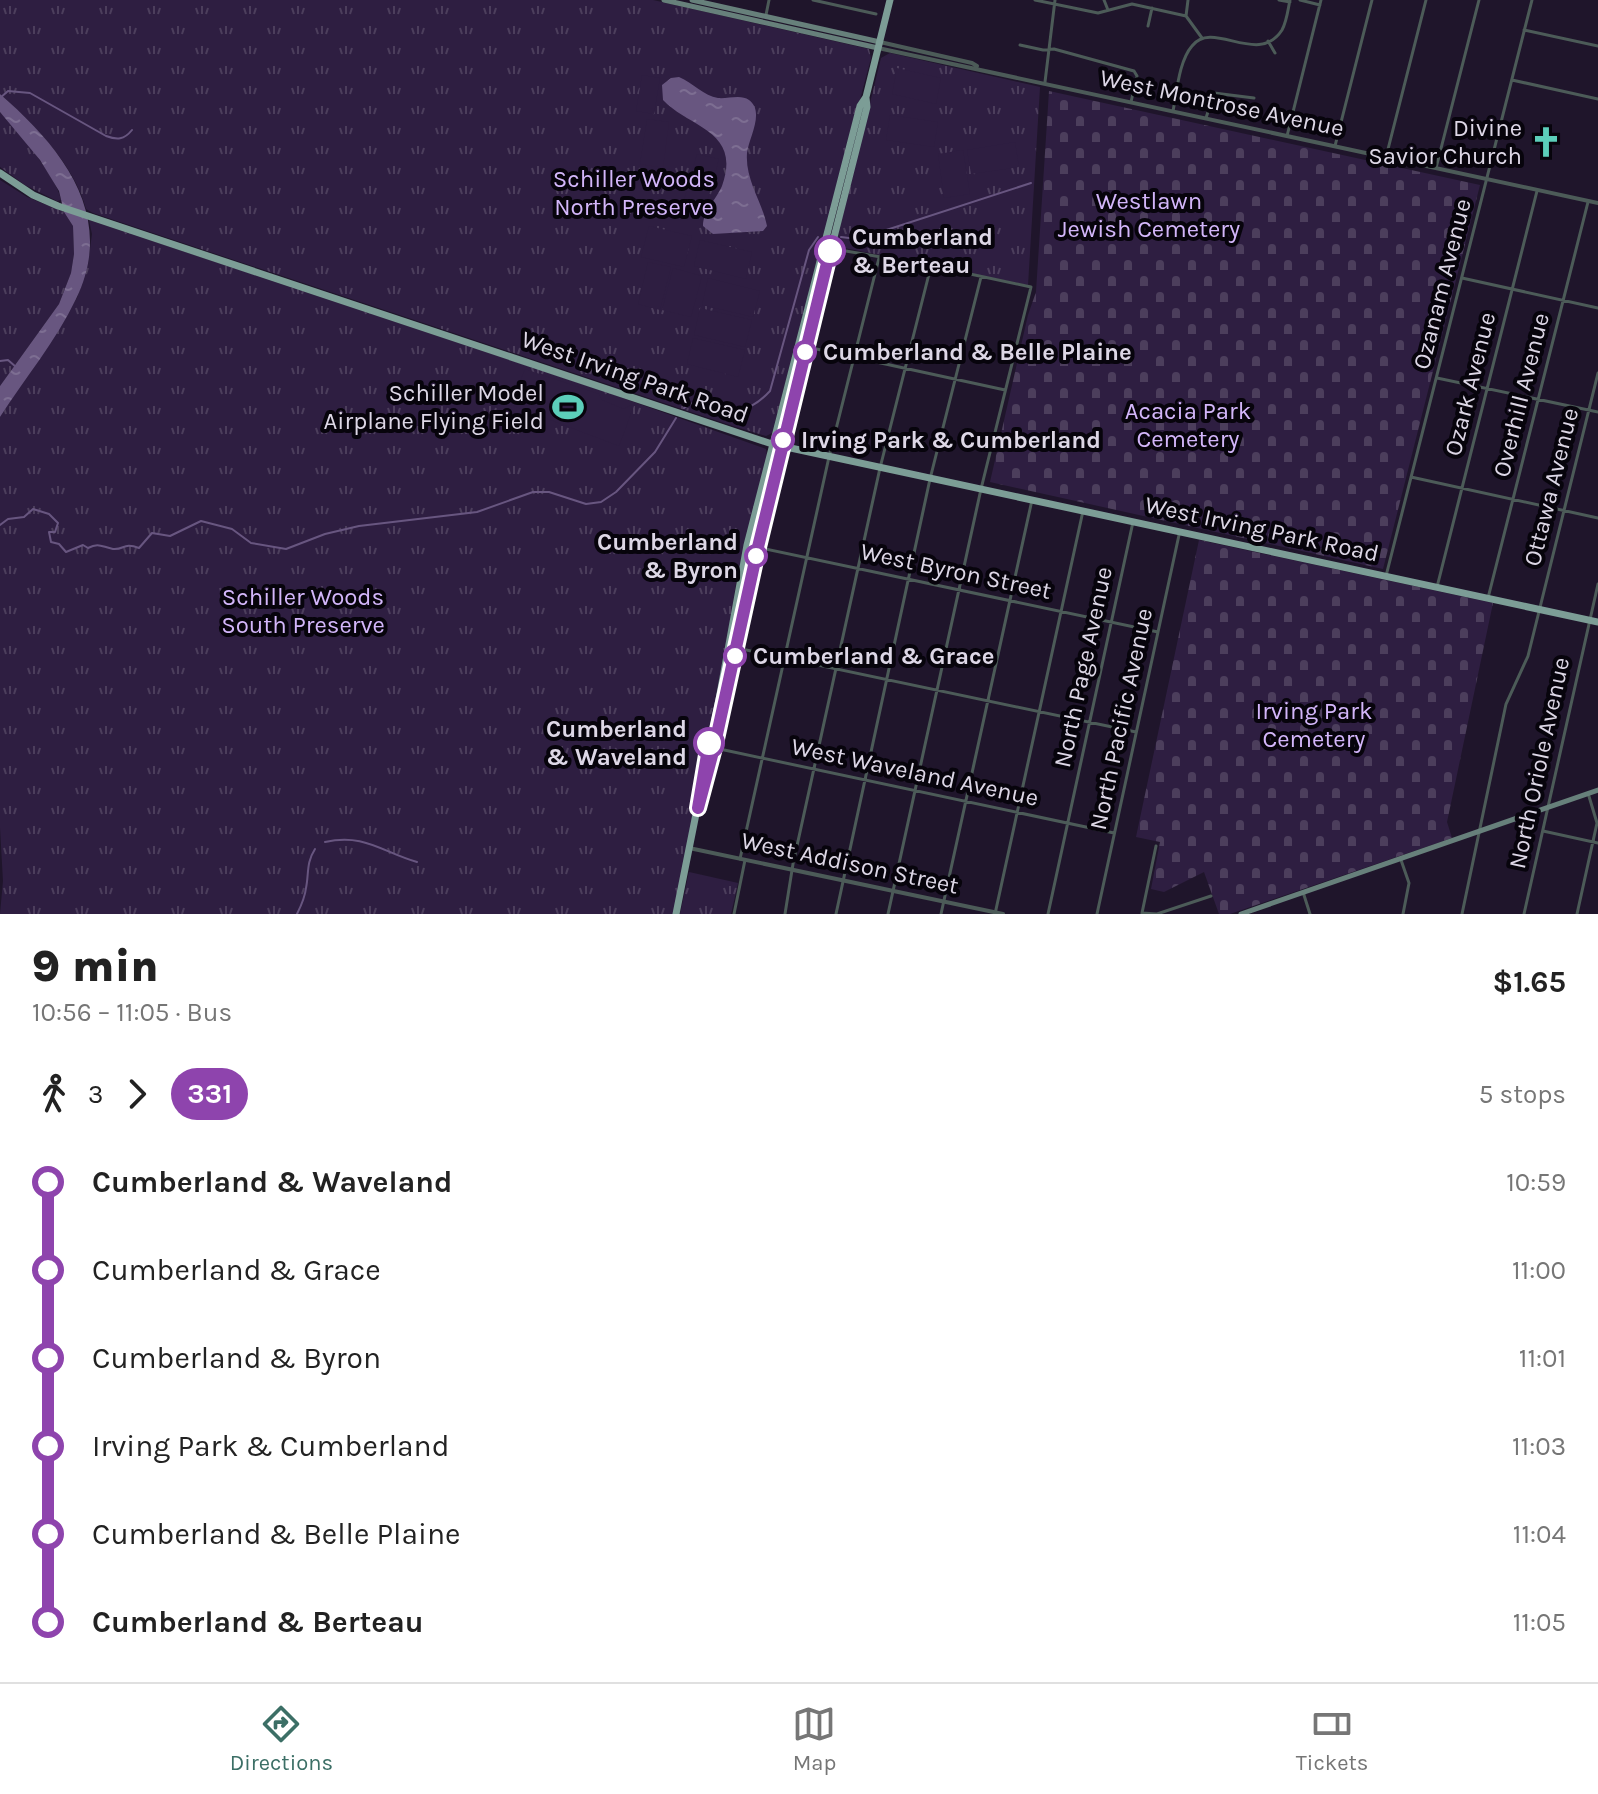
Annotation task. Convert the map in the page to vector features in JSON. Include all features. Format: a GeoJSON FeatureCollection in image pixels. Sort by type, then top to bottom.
{"type":"FeatureCollection","features":[{"type":"Feature","properties":{"kind":"main road","name":"West Montrose Avenue"},"geometry":{"type":"LineString","coordinates":[[664,0],[879,45]]}},
{"type":"Feature","properties":{"kind":"main road","name":"West Montrose Avenue"},"geometry":{"type":"LineString","coordinates":[[692,0],[764,19]]}},
{"type":"Feature","properties":{"kind":"main road"},"geometry":{"type":"LineString","coordinates":[[676,914],[733,647],[860,106],[866,97],[890,0]]}},
{"type":"Feature","properties":{"kind":"main road","name":"West Irving Park Road"},"geometry":{"type":"LineString","coordinates":[[1,175],[58,206],[772,444],[1594,621]]}},
{"type":"Feature","properties":{"kind":"main road"},"geometry":{"type":"LineString","coordinates":[[733,647],[747,545],[797,344],[827,247]]}},
{"type":"Feature","properties":{"kind":"main road"},"geometry":{"type":"LineString","coordinates":[[1241,914],[1598,790]]}},
{"type":"Feature","properties":{"kind":"street"},"geometry":{"type":"LineString","coordinates":[[764,19],[769,0]]}},
{"type":"Feature","properties":{"kind":"street"},"geometry":{"type":"LineString","coordinates":[[813,0],[876,14]]}},
{"type":"Feature","properties":{"kind":"street"},"geometry":{"type":"LineString","coordinates":[[1035,0],[1098,13],[1132,4],[1152,8],[1186,16],[1202,38]]}},
{"type":"Feature","properties":{"kind":"street"},"geometry":{"type":"LineString","coordinates":[[1104,0],[1108,10]]}},
{"type":"Feature","properties":{"kind":"street"},"geometry":{"type":"LineString","coordinates":[[1186,16],[1188,0]]}},
{"type":"Feature","properties":{"kind":"street"},"geometry":{"type":"LineString","coordinates":[[1173,111],[1187,54],[1193,44],[1202,38],[1212,37],[1253,45],[1268,41],[1282,30],[1290,1],[1279,0]]}},
{"type":"Feature","properties":{"kind":"street"},"geometry":{"type":"LineString","coordinates":[[1287,136],[1321,2],[1300,0]]}},
{"type":"Feature","properties":{"kind":"street"},"geometry":{"type":"LineString","coordinates":[[1335,146],[1372,0]]}},
{"type":"Feature","properties":{"kind":"street"},"geometry":{"type":"LineString","coordinates":[[1386,157],[1426,0]]}},
{"type":"Feature","properties":{"kind":"street"},"geometry":{"type":"LineString","coordinates":[[1436,168],[1479,0]]}},
{"type":"Feature","properties":{"kind":"street","name":"Ozanam Avenue"},"geometry":{"type":"LineString","coordinates":[[1386,576],[1532,0]]}},
{"type":"Feature","properties":{"kind":"street"},"geometry":{"type":"LineString","coordinates":[[1045,82],[1055,2]]}},
{"type":"Feature","properties":{"kind":"street"},"geometry":{"type":"LineString","coordinates":[[1148,26],[1152,8]]}},
{"type":"Feature","properties":{"kind":"street"},"geometry":{"type":"LineString","coordinates":[[1524,30],[1598,46]]}},
{"type":"Feature","properties":{"kind":"street"},"geometry":{"type":"LineString","coordinates":[[1268,41],[1275,53]]}},
{"type":"Feature","properties":{"kind":"street","name":"West Montrose Avenue"},"geometry":{"type":"LineString","coordinates":[[879,45],[1598,203]]}},
{"type":"Feature","properties":{"kind":"street"},"geometry":{"type":"LineString","coordinates":[[1020,45],[1076,54],[1089,61],[1136,73],[1131,102]]}},
{"type":"Feature","properties":{"kind":"street"},"geometry":{"type":"LineString","coordinates":[[1512,80],[1598,99]]}},
{"type":"Feature","properties":{"kind":"street"},"geometry":{"type":"LineString","coordinates":[[1206,118],[1214,93],[1254,98]]}},
{"type":"Feature","properties":{"kind":"street","name":"Ozark Avenue"},"geometry":{"type":"LineString","coordinates":[[1437,587],[1538,190]]}},
{"type":"Feature","properties":{"kind":"street","name":"Overhill Avenue"},"geometry":{"type":"LineString","coordinates":[[1488,598],[1588,201]]}},
{"type":"Feature","properties":{"kind":"street"},"geometry":{"type":"LineString","coordinates":[[827,247],[1031,287],[981,489],[888,914]]}},
{"type":"Feature","properties":{"kind":"street"},"geometry":{"type":"LineString","coordinates":[[734,914],[763,759],[829,457],[879,258]]}},
{"type":"Feature","properties":{"kind":"street"},"geometry":{"type":"LineString","coordinates":[[785,914],[880,468],[931,266]]}},
{"type":"Feature","properties":{"kind":"street"},"geometry":{"type":"LineString","coordinates":[[836,914],[930,479],[981,277]]}},
{"type":"Feature","properties":{"kind":"street"},"geometry":{"type":"LineString","coordinates":[[1462,278],[1598,308]]}},
{"type":"Feature","properties":{"kind":"street"},"geometry":{"type":"LineString","coordinates":[[797,344],[1005,390]]}},
{"type":"Feature","properties":{"kind":"street","name":"Ottawa Avenue"},"geometry":{"type":"LineString","coordinates":[[1462,914],[1506,704],[1528,656],[1598,373]]}},
{"type":"Feature","properties":{"kind":"street"},"geometry":{"type":"LineString","coordinates":[[1436,378],[1598,412]]}},
{"type":"Feature","properties":{"kind":"street"},"geometry":{"type":"LineString","coordinates":[[1411,477],[1598,518]]}},
{"type":"Feature","properties":{"kind":"street"},"geometry":{"type":"LineString","coordinates":[[941,914],[1032,500]]}},
{"type":"Feature","properties":{"kind":"street"},"geometry":{"type":"LineString","coordinates":[[995,913],[1083,511]]}},
{"type":"Feature","properties":{"kind":"street","name":"North Page Avenue"},"geometry":{"type":"LineString","coordinates":[[1048,914],[1133,522]]}},
{"type":"Feature","properties":{"kind":"street","name":"North Pacific Avenue"},"geometry":{"type":"LineString","coordinates":[[1097,914],[1179,532]]}},
{"type":"Feature","properties":{"kind":"street","name":"West Byron Street"},"geometry":{"type":"LineString","coordinates":[[747,545],[1158,632]]}},
{"type":"Feature","properties":{"kind":"street","name":"North Oriole Avenue"},"geometry":{"type":"LineString","coordinates":[[1524,914],[1594,621],[1598,584]]}},
{"type":"Feature","properties":{"kind":"street"},"geometry":{"type":"LineString","coordinates":[[733,647],[1136,732]]}},
{"type":"Feature","properties":{"kind":"street","name":"West Waveland Avenue"},"geometry":{"type":"LineString","coordinates":[[711,748],[1114,833]]}},
{"type":"Feature","properties":{"kind":"street"},"geometry":{"type":"LineString","coordinates":[[1577,914],[1596,842],[1597,823],[1588,793]]}},
{"type":"Feature","properties":{"kind":"street"},"geometry":{"type":"LineString","coordinates":[[1543,831],[1596,842]]}},
{"type":"Feature","properties":{"kind":"street"},"geometry":{"type":"LineString","coordinates":[[1156,846],[1142,913],[1162,913],[1211,896]]}},
{"type":"Feature","properties":{"kind":"street","name":"West Addison Street"},"geometry":{"type":"LineString","coordinates":[[689,848],[1003,914]]}},
{"type":"Feature","properties":{"kind":"street"},"geometry":{"type":"LineString","coordinates":[[1401,860],[1409,883],[1403,914]]}},
{"type":"Feature","properties":{"kind":"street"},"geometry":{"type":"LineString","coordinates":[[1303,892],[1310,914]]}},
{"type":"Feature","properties":{"kind":"green space","name":"Schiller Woods North Preserve"},"geometry":{"type":"Polygon","coordinates":[[[0,0],[653,0],[869,49],[871,58],[772,433],[766,436],[733,426],[93,213],[86,209],[72,176],[51,146],[0,94],[0,0]]]}},
{"type":"Feature","properties":{"kind":"green space"},"geometry":{"type":"Polygon","coordinates":[[[890,53],[1040,87],[1028,285],[835,246],[881,58],[890,53]]]}},
{"type":"Feature","properties":{"kind":"green space"},"geometry":{"type":"Polygon","coordinates":[[[897,68],[941,78],[936,104],[892,94],[897,68]]]}},
{"type":"Feature","properties":{"kind":"green space"},"geometry":{"type":"Polygon","coordinates":[[[642,75],[660,78],[654,114],[636,111],[642,75]]]}},
{"type":"Feature","properties":{"kind":"green space"},"geometry":{"type":"Polygon","coordinates":[[[1049,91],[1480,185],[1383,569],[990,482],[1036,292],[1049,91]]]}},
{"type":"Feature","properties":{"kind":"green space"},"geometry":{"type":"Polygon","coordinates":[[[0,112],[45,168],[61,200],[57,201],[25,185],[0,167],[0,112]]]}},
{"type":"Feature","properties":{"kind":"green space"},"geometry":{"type":"Polygon","coordinates":[[[890,115],[938,122],[934,147],[886,140],[890,115]]]}},
{"type":"Feature","properties":{"kind":"green space"},"geometry":{"type":"Polygon","coordinates":[[[647,119],[669,122],[663,168],[640,164],[647,119]]]}},
{"type":"Feature","properties":{"kind":"green space"},"geometry":{"type":"Polygon","coordinates":[[[1015,142],[1019,167],[971,174],[967,150],[1015,142]]]}},
{"type":"Feature","properties":{"kind":"green space"},"geometry":{"type":"Polygon","coordinates":[[[963,150],[970,194],[944,198],[938,154],[963,150]]]}},
{"type":"Feature","properties":{"kind":"green space"},"geometry":{"type":"Polygon","coordinates":[[[697,154],[719,159],[706,206],[684,200],[697,154]]]}},
{"type":"Feature","properties":{"kind":"green space"},"geometry":{"type":"Polygon","coordinates":[[[0,180],[27,197],[64,212],[73,226],[74,254],[71,273],[59,304],[0,386],[0,180]]]}},
{"type":"Feature","properties":{"kind":"green space","name":"Schiller Woods South Preserve"},"geometry":{"type":"Polygon","coordinates":[[[89,220],[603,391],[766,449],[736,583],[722,674],[673,914],[0,914],[3,881],[0,827],[0,417],[77,298],[88,264],[92,234],[89,220]]]}},
{"type":"Feature","properties":{"kind":"green space"},"geometry":{"type":"Polygon","coordinates":[[[649,226],[692,236],[684,267],[641,257],[649,226]]]}},
{"type":"Feature","properties":{"kind":"green space"},"geometry":{"type":"Polygon","coordinates":[[[700,240],[752,252],[746,279],[694,266],[700,240]]]}},
{"type":"Feature","properties":{"kind":"green space"},"geometry":{"type":"Polygon","coordinates":[[[648,262],[671,267],[660,310],[638,304],[648,262]]]}},
{"type":"Feature","properties":{"kind":"green space"},"geometry":{"type":"Polygon","coordinates":[[[673,268],[702,276],[691,317],[662,310],[673,268]]]}},
{"type":"Feature","properties":{"kind":"green space"},"geometry":{"type":"Polygon","coordinates":[[[708,278],[760,291],[753,317],[702,305],[708,278]]]}},
{"type":"Feature","properties":{"kind":"green space"},"geometry":{"type":"Polygon","coordinates":[[[700,308],[752,320],[745,347],[694,335],[700,308]]]}},
{"type":"Feature","properties":{"kind":"green space"},"geometry":{"type":"Polygon","coordinates":[[[693,338],[745,350],[738,377],[687,364],[693,338]]]}},
{"type":"Feature","properties":{"kind":"green space","name":"Schiller Model Airplane Flying Field"},"geometry":{"type":"Polygon","coordinates":[[[525,369],[599,394],[602,400],[624,409],[635,403],[619,446],[511,405],[525,369]]]}},
{"type":"Feature","properties":{"kind":"green space","name":"Irving Park Cemetery"},"geometry":{"type":"Polygon","coordinates":[[[1199,540],[1493,603],[1447,822],[1452,838],[1230,914],[1219,914],[1204,872],[1164,892],[1151,889],[1160,842],[1136,837],[1199,540]]]}},
{"type":"Feature","properties":{"kind":"green space"},"geometry":{"type":"Polygon","coordinates":[[[689,872],[738,883],[731,914],[680,914],[689,872]]]}},
{"type":"Feature","properties":{"kind":"water"},"geometry":{"type":"Polygon","coordinates":[[[679,77],[713,97],[742,97],[754,105],[756,118],[747,163],[767,226],[763,231],[713,234],[703,226],[707,210],[722,186],[725,153],[710,132],[663,100],[662,85],[671,78],[679,77]]]}},
{"type":"Feature","properties":{"kind":"water"},"geometry":{"type":"Polygon","coordinates":[[[0,94],[62,160],[86,211],[90,239],[87,268],[68,315],[0,417],[0,386],[59,304],[71,273],[74,254],[73,226],[64,212],[59,191],[40,160],[0,112],[0,94]]]}},
{"type":"Feature","properties":{"kind":"waterway"},"geometry":{"type":"LineString","coordinates":[[0,98],[8,91],[30,93],[110,137],[123,137],[132,130]]}},
{"type":"Feature","properties":{"kind":"waterway"},"geometry":{"type":"LineString","coordinates":[[841,237],[857,239],[1031,183]]}},
{"type":"Feature","properties":{"kind":"waterway"},"geometry":{"type":"LineString","coordinates":[[684,408],[696,401],[727,409],[743,409],[752,406],[770,391],[809,250],[818,237]]}},
{"type":"Feature","properties":{"kind":"waterway"},"geometry":{"type":"LineString","coordinates":[[0,361],[8,360],[16,367]]}},
{"type":"Feature","properties":{"kind":"waterway"},"geometry":{"type":"LineString","coordinates":[[0,525],[8,519],[24,517],[33,509],[49,514],[58,523],[55,532],[49,532],[51,542],[59,544],[66,552],[83,545],[88,548],[98,545],[113,549],[139,548],[152,533],[170,536],[201,521],[232,529],[251,543],[286,549],[325,534],[359,526],[477,512],[533,492],[549,492],[586,504],[601,502],[616,492],[655,452],[676,418]]}},
{"type":"Feature","properties":{"kind":"waterway"},"geometry":{"type":"LineString","coordinates":[[325,842],[362,842],[417,862]]}},
{"type":"Feature","properties":{"kind":"waterway"},"geometry":{"type":"LineString","coordinates":[[297,914],[305,895],[309,864],[315,849]]}},
{"type":"Feature","properties":{"kind":"bus line","name":"331"},"geometry":{"type":"LineString","coordinates":[[709,743],[698,808],[830,251]]}},
{"type":"Feature","properties":{"kind":"place","name":"Divine Savior Church"},"geometry":{"type":"Point","coordinates":[1546,142]}},
{"type":"Feature","properties":{"kind":"place","name":"Cumberland & Berteau"},"geometry":{"type":"Point","coordinates":[830,251]}},
{"type":"Feature","properties":{"kind":"place","name":"Cumberland & Belle Plaine"},"geometry":{"type":"Point","coordinates":[805,352]}},
{"type":"Feature","properties":{"kind":"place","name":"Schiller Model Airplane Flying Field"},"geometry":{"type":"Point","coordinates":[568,407]}},
{"type":"Feature","properties":{"kind":"place","name":"Irving Park & Cumberland"},"geometry":{"type":"Point","coordinates":[783,440]}},
{"type":"Feature","properties":{"kind":"place","name":"Cumberland & Byron"},"geometry":{"type":"Point","coordinates":[756,556]}},
{"type":"Feature","properties":{"kind":"place","name":"Cumberland & Grace"},"geometry":{"type":"Point","coordinates":[735,656]}},
{"type":"Feature","properties":{"kind":"place","name":"Cumberland & Waveland"},"geometry":{"type":"Point","coordinates":[709,743]}},
{"type":"Feature","properties":{"kind":"park label","name":"Westlawn Jewish Cemetery"},"geometry":{"type":"Point","coordinates":[1149,215]}},
{"type":"Feature","properties":{"kind":"park label","name":"Acacia Park Cemetery"},"geometry":{"type":"Point","coordinates":[1188,425]}}]}
